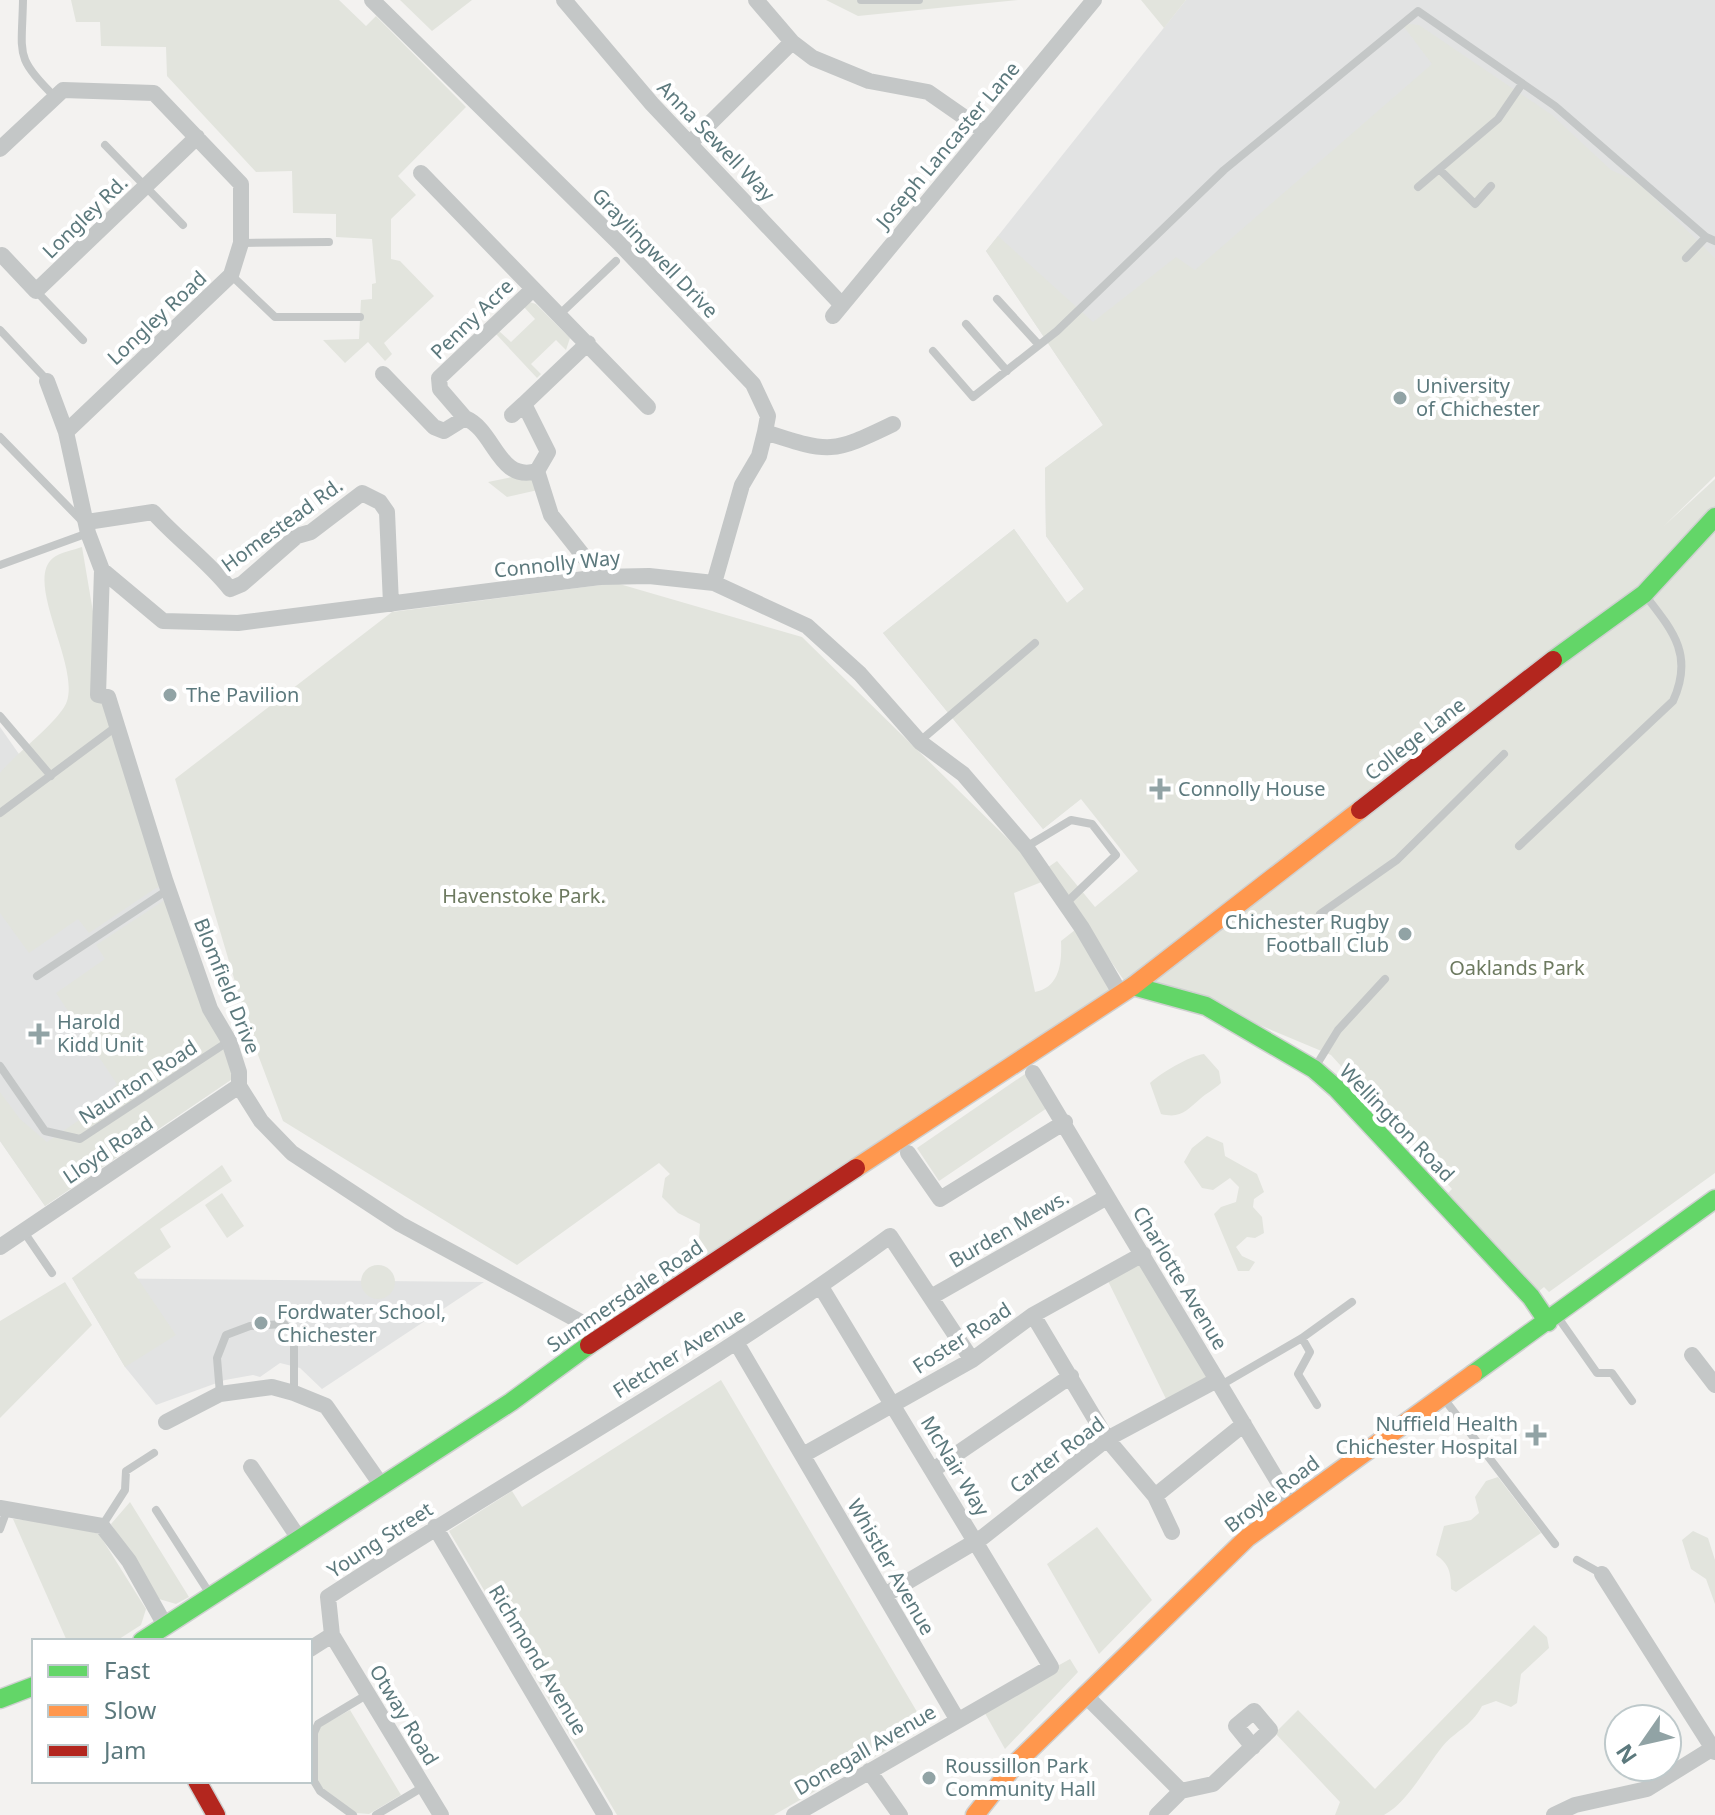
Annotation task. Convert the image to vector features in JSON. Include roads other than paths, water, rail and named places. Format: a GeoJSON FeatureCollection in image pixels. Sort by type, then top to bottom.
{"type":"FeatureCollection","features":[{"type":"Feature","properties":{"kind":"street","name":"Anna Sewell Way"},"geometry":{"type":"LineString","coordinates":[[564,0],[652,104],[691,142],[838,311]]}},
{"type":"Feature","properties":{"kind":"street"},"geometry":{"type":"LineString","coordinates":[[756,0],[792,42],[813,58],[869,81],[928,92],[984,131]]}},
{"type":"Feature","properties":{"kind":"street","name":"Joseph Lancaster Lane"},"geometry":{"type":"LineString","coordinates":[[838,311],[1094,0]]}},
{"type":"Feature","properties":{"kind":"street","name":"Graylingwell Drive"},"geometry":{"type":"LineString","coordinates":[[375,1],[619,243],[753,384],[768,416],[765,432]]}},
{"type":"Feature","properties":{"kind":"street"},"geometry":{"type":"LineString","coordinates":[[691,142],[792,42]]}},
{"type":"Feature","properties":{"kind":"street","name":"Longley Road"},"geometry":{"type":"LineString","coordinates":[[55,97],[63,90],[154,93],[241,184],[241,243],[231,275],[66,432]]}},
{"type":"Feature","properties":{"kind":"street"},"geometry":{"type":"LineString","coordinates":[[0,149],[55,97]]}},
{"type":"Feature","properties":{"kind":"street","name":"Longley Rd."},"geometry":{"type":"LineString","coordinates":[[36,291],[197,137]]}},
{"type":"Feature","properties":{"kind":"street","name":"Penny Acre"},"geometry":{"type":"LineString","coordinates":[[421,173],[648,407]]}},
{"type":"Feature","properties":{"kind":"street"},"geometry":{"type":"LineString","coordinates":[[1,255],[36,291]]}},
{"type":"Feature","properties":{"kind":"street","name":"Penny Acre"},"geometry":{"type":"LineString","coordinates":[[533,289],[439,378],[440,389],[465,418],[488,435],[503,464],[518,472],[537,471]]}},
{"type":"Feature","properties":{"kind":"street"},"geometry":{"type":"LineString","coordinates":[[588,343],[518,409],[548,452],[537,471],[551,515],[600,577]]}},
{"type":"Feature","properties":{"kind":"street"},"geometry":{"type":"LineString","coordinates":[[383,374],[434,427],[444,431],[465,418]]}},
{"type":"Feature","properties":{"kind":"street","name":"Connolly Way"},"geometry":{"type":"LineString","coordinates":[[47,381],[66,432],[87,528],[102,570],[163,621],[238,623],[600,577],[649,576],[714,583],[807,626],[860,674],[920,742],[963,774],[1026,847],[1126,989]]}},
{"type":"Feature","properties":{"kind":"street"},"geometry":{"type":"LineString","coordinates":[[714,583],[742,485],[759,456],[765,432],[815,448],[834,449],[893,424]]}},
{"type":"Feature","properties":{"kind":"street","name":"Homestead Rd."},"geometry":{"type":"LineString","coordinates":[[87,528],[153,512],[187,549],[207,561],[230,589],[242,584],[297,536],[311,532],[356,494],[371,495],[387,512],[391,604]]}},
{"type":"Feature","properties":{"kind":"street","name":"College Lane"},"geometry":{"type":"LineString","coordinates":[[1126,989],[1588,633],[1644,594],[1715,517]]}},
{"type":"Feature","properties":{"kind":"street","name":"Blomfield Drive"},"geometry":{"type":"LineString","coordinates":[[102,570],[98,695],[108,697],[210,1009],[229,1041],[239,1072],[239,1086],[261,1121],[292,1153],[400,1224],[603,1334]]}},
{"type":"Feature","properties":{"kind":"street","name":"Wellington Road"},"geometry":{"type":"LineString","coordinates":[[1126,989],[1206,1006],[1314,1069],[1337,1089],[1552,1319]]}},
{"type":"Feature","properties":{"kind":"street","name":"Summersdale Road"},"geometry":{"type":"LineString","coordinates":[[145,1639],[511,1402],[603,1334],[1126,989]]}},
{"type":"Feature","properties":{"kind":"street","name":"Charlotte Avenue"},"geometry":{"type":"LineString","coordinates":[[1033,1073],[1292,1505]]}},
{"type":"Feature","properties":{"kind":"street","name":"Lloyd Road"},"geometry":{"type":"LineString","coordinates":[[0,1247],[239,1086]]}},
{"type":"Feature","properties":{"kind":"street"},"geometry":{"type":"LineString","coordinates":[[908,1153],[940,1199],[1065,1122]]}},
{"type":"Feature","properties":{"kind":"street","name":"Burden Mews."},"geometry":{"type":"LineString","coordinates":[[931,1297],[1107,1197]]}},
{"type":"Feature","properties":{"kind":"street","name":"Broyle Road"},"geometry":{"type":"LineString","coordinates":[[981,1813],[1017,1762],[1210,1571],[1292,1505],[1715,1199]]}},
{"type":"Feature","properties":{"kind":"street","name":"Fletcher Avenue"},"geometry":{"type":"LineString","coordinates":[[486,1496],[736,1342],[821,1287],[890,1236],[931,1297]]}},
{"type":"Feature","properties":{"kind":"street","name":"Foster Road"},"geometry":{"type":"LineString","coordinates":[[803,1455],[972,1360],[1033,1315],[1143,1254]]}},
{"type":"Feature","properties":{"kind":"street","name":"McNair Way"},"geometry":{"type":"LineString","coordinates":[[821,1287],[1051,1667],[957,1719]]}},
{"type":"Feature","properties":{"kind":"street"},"geometry":{"type":"LineString","coordinates":[[931,1297],[972,1360]]}},
{"type":"Feature","properties":{"kind":"street"},"geometry":{"type":"LineString","coordinates":[[1033,1315],[1107,1439],[1155,1496],[1172,1532]]}},
{"type":"Feature","properties":{"kind":"street","name":"Whistler Avenue"},"geometry":{"type":"LineString","coordinates":[[736,1342],[957,1719]]}},
{"type":"Feature","properties":{"kind":"street"},"geometry":{"type":"LineString","coordinates":[[1692,1355],[1715,1385]]}},
{"type":"Feature","properties":{"kind":"street"},"geometry":{"type":"LineString","coordinates":[[933,1470],[1071,1376]]}},
{"type":"Feature","properties":{"kind":"street","name":"Carter Road"},"geometry":{"type":"LineString","coordinates":[[885,1595],[977,1541],[1107,1439],[1218,1383]]}},
{"type":"Feature","properties":{"kind":"street"},"geometry":{"type":"LineString","coordinates":[[166,1422],[220,1394],[272,1387],[294,1393],[326,1406],[382,1486]]}},
{"type":"Feature","properties":{"kind":"street"},"geometry":{"type":"LineString","coordinates":[[1155,1496],[1244,1424]]}},
{"type":"Feature","properties":{"kind":"street"},"geometry":{"type":"LineString","coordinates":[[251,1467],[300,1540]]}},
{"type":"Feature","properties":{"kind":"street","name":"Young Street"},"geometry":{"type":"LineString","coordinates":[[332,1635],[328,1597],[486,1496]]}},
{"type":"Feature","properties":{"kind":"street"},"geometry":{"type":"LineString","coordinates":[[3,1509],[67,1517],[102,1526],[129,1561],[166,1627]]}},
{"type":"Feature","properties":{"kind":"street","name":"Richmond Avenue"},"geometry":{"type":"LineString","coordinates":[[435,1527],[605,1815]]}},
{"type":"Feature","properties":{"kind":"street"},"geometry":{"type":"LineString","coordinates":[[1554,1815],[1575,1805],[1647,1789],[1714,1750],[1602,1574]]}},
{"type":"Feature","properties":{"kind":"street"},"geometry":{"type":"LineString","coordinates":[[312,1648],[332,1635]]}},
{"type":"Feature","properties":{"kind":"street","name":"Otway Road"},"geometry":{"type":"LineString","coordinates":[[332,1635],[441,1815]]}},
{"type":"Feature","properties":{"kind":"street"},"geometry":{"type":"LineString","coordinates":[[0,1699],[32,1687]]}},
{"type":"Feature","properties":{"kind":"street"},"geometry":{"type":"LineString","coordinates":[[1084,1694],[1181,1791]]}},
{"type":"Feature","properties":{"kind":"street","name":"Donegall Avenue"},"geometry":{"type":"LineString","coordinates":[[794,1815],[957,1719]]}},
{"type":"Feature","properties":{"kind":"street"},"geometry":{"type":"LineString","coordinates":[[1157,1815],[1181,1791],[1213,1784],[1253,1747]]}},
{"type":"Feature","properties":{"kind":"street"},"geometry":{"type":"LineString","coordinates":[[869,1771],[894,1813]]}},
{"type":"Feature","properties":{"kind":"street"},"geometry":{"type":"LineString","coordinates":[[198,1783],[216,1815]]}},
{"type":"Feature","properties":{"kind":"lane"},"geometry":{"type":"LineString","coordinates":[[23,0],[22,58],[27,70],[55,97]]}},
{"type":"Feature","properties":{"kind":"lane"},"geometry":{"type":"LineString","coordinates":[[861,0],[919,0]]}},
{"type":"Feature","properties":{"kind":"lane"},"geometry":{"type":"LineString","coordinates":[[933,351],[973,397],[1039,345],[1119,274],[1224,170],[1418,11],[1555,106],[1710,239],[1686,258]]}},
{"type":"Feature","properties":{"kind":"lane"},"geometry":{"type":"LineString","coordinates":[[1418,187],[1498,119],[1522,84]]}},
{"type":"Feature","properties":{"kind":"lane"},"geometry":{"type":"LineString","coordinates":[[105,145],[183,225]]}},
{"type":"Feature","properties":{"kind":"lane"},"geometry":{"type":"LineString","coordinates":[[1440,170],[1475,204],[1491,186]]}},
{"type":"Feature","properties":{"kind":"lane"},"geometry":{"type":"LineString","coordinates":[[241,243],[329,242]]}},
{"type":"Feature","properties":{"kind":"lane"},"geometry":{"type":"LineString","coordinates":[[560,314],[616,261]]}},
{"type":"Feature","properties":{"kind":"lane"},"geometry":{"type":"LineString","coordinates":[[231,275],[275,317],[360,317]]}},
{"type":"Feature","properties":{"kind":"lane"},"geometry":{"type":"LineString","coordinates":[[36,291],[83,340]]}},
{"type":"Feature","properties":{"kind":"lane"},"geometry":{"type":"LineString","coordinates":[[997,299],[1039,345]]}},
{"type":"Feature","properties":{"kind":"lane"},"geometry":{"type":"LineString","coordinates":[[966,324],[1007,371]]}},
{"type":"Feature","properties":{"kind":"lane","name":"Connolly Way"},"geometry":{"type":"LineString","coordinates":[[0,330],[47,381]]}},
{"type":"Feature","properties":{"kind":"lane"},"geometry":{"type":"LineString","coordinates":[[0,437],[51,486],[87,528],[0,565]]}},
{"type":"Feature","properties":{"kind":"lane"},"geometry":{"type":"LineString","coordinates":[[1519,846],[1673,701],[1683,678],[1679,646],[1673,631],[1644,594]]}},
{"type":"Feature","properties":{"kind":"lane"},"geometry":{"type":"LineString","coordinates":[[920,742],[1035,643]]}},
{"type":"Feature","properties":{"kind":"lane"},"geometry":{"type":"LineString","coordinates":[[0,716],[51,776]]}},
{"type":"Feature","properties":{"kind":"lane"},"geometry":{"type":"LineString","coordinates":[[0,813],[118,726]]}},
{"type":"Feature","properties":{"kind":"lane"},"geometry":{"type":"LineString","coordinates":[[1320,914],[1397,860],[1504,754]]}},
{"type":"Feature","properties":{"kind":"lane"},"geometry":{"type":"LineString","coordinates":[[1026,847],[1071,820],[1092,824],[1116,855],[1064,905]]}},
{"type":"Feature","properties":{"kind":"lane"},"geometry":{"type":"LineString","coordinates":[[37,976],[169,889]]}},
{"type":"Feature","properties":{"kind":"lane"},"geometry":{"type":"LineString","coordinates":[[1314,1069],[1338,1030],[1385,979]]}},
{"type":"Feature","properties":{"kind":"lane","name":"Naunton Road"},"geometry":{"type":"LineString","coordinates":[[0,1066],[45,1131],[80,1139],[229,1041]]}},
{"type":"Feature","properties":{"kind":"lane"},"geometry":{"type":"LineString","coordinates":[[24,1232],[52,1273]]}},
{"type":"Feature","properties":{"kind":"lane"},"geometry":{"type":"LineString","coordinates":[[1218,1383],[1302,1338],[1352,1302]]}},
{"type":"Feature","properties":{"kind":"lane"},"geometry":{"type":"LineString","coordinates":[[1552,1319],[1597,1373],[1612,1373],[1632,1401]]}},
{"type":"Feature","properties":{"kind":"lane"},"geometry":{"type":"LineString","coordinates":[[220,1394],[217,1358],[226,1335],[270,1323],[284,1324],[294,1335],[294,1393]]}},
{"type":"Feature","properties":{"kind":"lane"},"geometry":{"type":"LineString","coordinates":[[1302,1338],[1310,1352],[1298,1374],[1317,1405]]}},
{"type":"Feature","properties":{"kind":"lane"},"geometry":{"type":"LineString","coordinates":[[1442,1396],[1555,1544]]}},
{"type":"Feature","properties":{"kind":"lane"},"geometry":{"type":"LineString","coordinates":[[102,1526],[125,1490],[126,1471],[154,1453]]}},
{"type":"Feature","properties":{"kind":"lane"},"geometry":{"type":"LineString","coordinates":[[0,1529],[3,1509]]}},
{"type":"Feature","properties":{"kind":"lane"},"geometry":{"type":"LineString","coordinates":[[156,1510],[213,1598]]}},
{"type":"Feature","properties":{"kind":"lane"},"geometry":{"type":"LineString","coordinates":[[1577,1560],[1602,1574]]}},
{"type":"Feature","properties":{"kind":"lane"},"geometry":{"type":"LineString","coordinates":[[353,1815],[320,1791],[314,1781],[314,1733],[318,1724],[368,1694]]}},
{"type":"Feature","properties":{"kind":"lane"},"geometry":{"type":"LineString","coordinates":[[376,1815],[424,1787]]}},
{"type":"Feature","properties":{"kind":"place","name":"University of Chichester"},"geometry":{"type":"Point","coordinates":[1400,398]}},
{"type":"Feature","properties":{"kind":"place","name":"The Pavilion"},"geometry":{"type":"Point","coordinates":[170,695]}},
{"type":"Feature","properties":{"kind":"place","name":"Connolly House"},"geometry":{"type":"Point","coordinates":[1160,789]}},
{"type":"Feature","properties":{"kind":"place","name":"Chichester Rugby Football Club"},"geometry":{"type":"Point","coordinates":[1405,934]}},
{"type":"Feature","properties":{"kind":"place","name":"Harold Kidd Unit"},"geometry":{"type":"Point","coordinates":[39,1034]}},
{"type":"Feature","properties":{"kind":"place","name":"Fordwater School, Chichester"},"geometry":{"type":"Point","coordinates":[261,1323]}},
{"type":"Feature","properties":{"kind":"place","name":"Nuffield Health Chichester Hospital"},"geometry":{"type":"Point","coordinates":[1536,1435]}},
{"type":"Feature","properties":{"kind":"place","name":"Roussillon Park Community Hall"},"geometry":{"type":"Point","coordinates":[929,1778]}},
{"type":"Feature","properties":{"kind":"park label","name":"Havenstoke Park."},"geometry":{"type":"Point","coordinates":[524,896]}},
{"type":"Feature","properties":{"kind":"park label","name":"Oaklands Park"},"geometry":{"type":"Point","coordinates":[1517,968]}}]}
